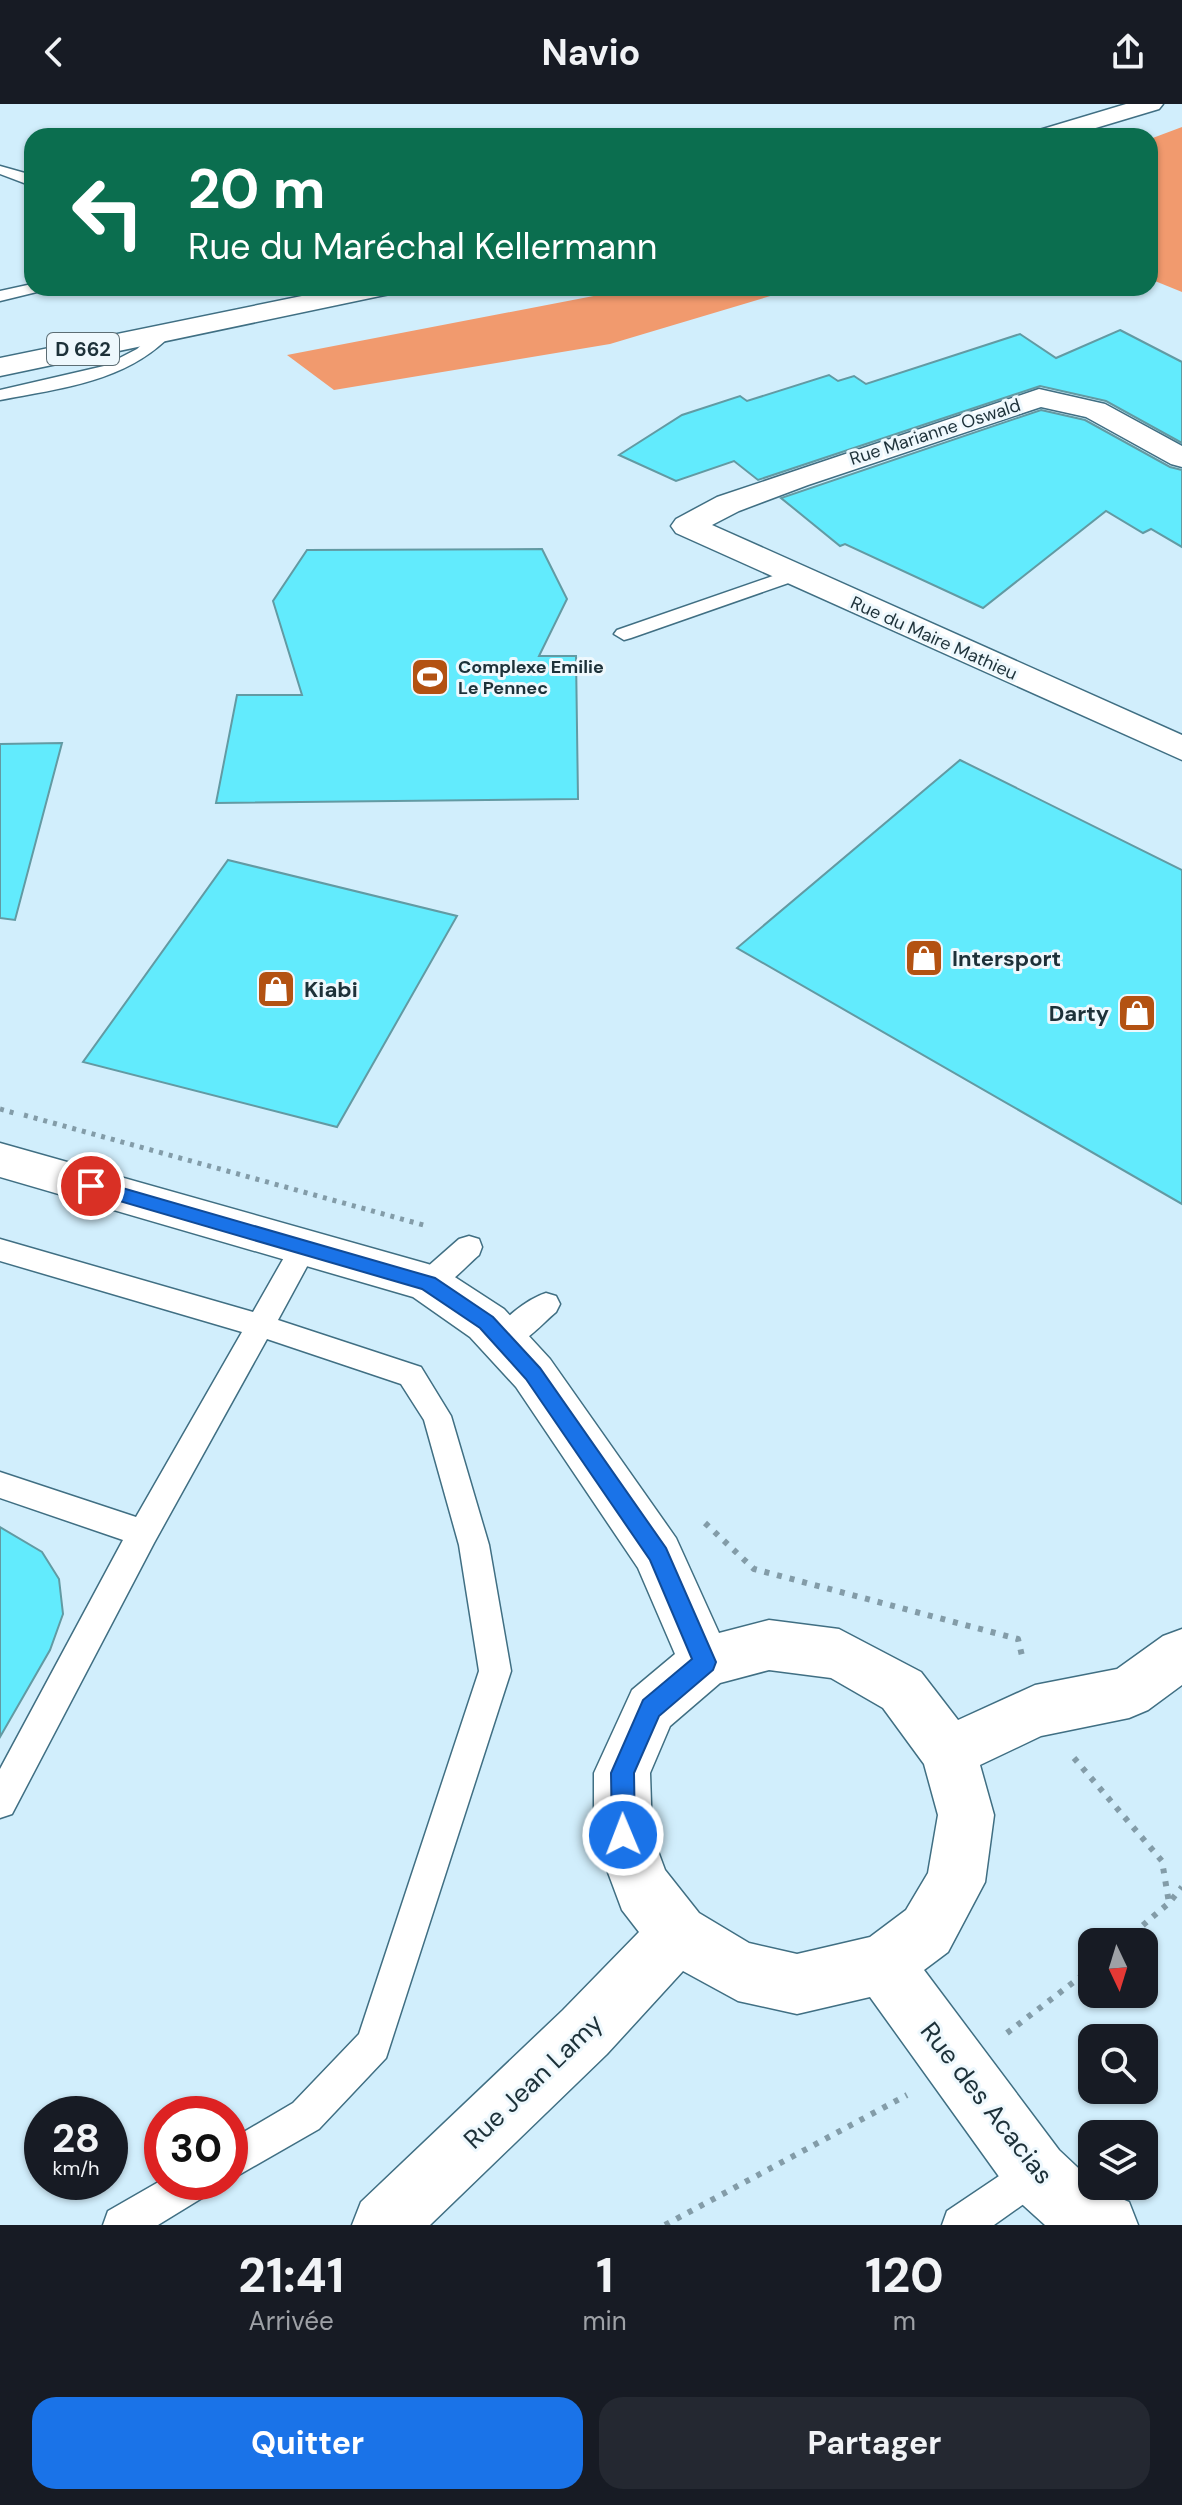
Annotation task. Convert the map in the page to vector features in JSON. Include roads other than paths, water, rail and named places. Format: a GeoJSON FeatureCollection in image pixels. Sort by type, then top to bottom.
{"type":"FeatureCollection","features":[{"type":"Feature","properties":{"kind":"street"},"geometry":{"type":"LineString","coordinates":[[1071,128],[1151,104]]}},
{"type":"Feature","properties":{"kind":"street","name":"D 662"},"geometry":{"type":"LineString","coordinates":[[0,367],[340,296]]}},
{"type":"Feature","properties":{"kind":"street","name":"Rue Marianne Oswald"},"geometry":{"type":"LineString","coordinates":[[687,526],[728,504],[1039,398],[1095,410],[1182,458]]}},
{"type":"Feature","properties":{"kind":"street","name":"Rue du Maire Mathieu"},"geometry":{"type":"LineString","coordinates":[[687,526],[1182,749]]}},
{"type":"Feature","properties":{"kind":"street"},"geometry":{"type":"LineString","coordinates":[[0,1160],[428,1283],[487,1323],[533,1373],[658,1554],[705,1662]]}},
{"type":"Feature","properties":{"kind":"street"},"geometry":{"type":"LineString","coordinates":[[769,1645],[839,1654],[902,1690],[949,1752],[966,1815],[956,1882],[927,1931],[883,1964],[797,1984],[738,1971],[678,1934],[643,1889],[623,1835],[622,1773],[651,1708],[705,1662],[769,1645]]}},
{"type":"Feature","properties":{"kind":"street"},"geometry":{"type":"LineString","coordinates":[[949,1752],[1035,1711],[1129,1692],[1182,1654]]}},
{"type":"Feature","properties":{"kind":"street","name":"Rue Jean Lamy"},"geometry":{"type":"LineString","coordinates":[[384,2225],[585,2032],[678,1934]]}},
{"type":"Feature","properties":{"kind":"street","name":"Rue des Acacias"},"geometry":{"type":"LineString","coordinates":[[883,1964],[1036,2173],[1082,2216],[1106,2225]]}},
{"type":"Feature","properties":{"kind":"lane"},"geometry":{"type":"LineString","coordinates":[[0,170],[24,176]]}},
{"type":"Feature","properties":{"kind":"lane"},"geometry":{"type":"LineString","coordinates":[[0,296],[24,291]]}},
{"type":"Feature","properties":{"kind":"lane"},"geometry":{"type":"LineString","coordinates":[[0,395],[80,377],[119,364],[144,352],[166,331]]}},
{"type":"Feature","properties":{"kind":"lane"},"geometry":{"type":"LineString","coordinates":[[624,634],[793,575]]}},
{"type":"Feature","properties":{"kind":"lane"},"geometry":{"type":"LineString","coordinates":[[428,1283],[469,1247]]}},
{"type":"Feature","properties":{"kind":"lane"},"geometry":{"type":"LineString","coordinates":[[0,1802],[143,1533],[304,1248]]}},
{"type":"Feature","properties":{"kind":"lane"},"geometry":{"type":"LineString","coordinates":[[0,1250],[261,1326],[411,1375],[437,1416],[474,1545],[495,1671],[373,2045],[306,2116],[248,2150]]}},
{"type":"Feature","properties":{"kind":"lane"},"geometry":{"type":"LineString","coordinates":[[504,1339],[546,1304]]}},
{"type":"Feature","properties":{"kind":"lane"},"geometry":{"type":"LineString","coordinates":[[0,1485],[143,1533]]}},
{"type":"Feature","properties":{"kind":"lane"},"geometry":{"type":"LineString","coordinates":[[961,2225],[1036,2173]]}},
{"type":"Feature","properties":{"kind":"lane"},"geometry":{"type":"LineString","coordinates":[[122,2225],[164,2200]]}},
{"type":"Feature","properties":{"kind":"place","name":"Complexe Emilie Le Pennec"},"geometry":{"type":"Point","coordinates":[430,677]}},
{"type":"Feature","properties":{"kind":"place","name":"Intersport"},"geometry":{"type":"Point","coordinates":[924,958]}},
{"type":"Feature","properties":{"kind":"place","name":"Kiabi"},"geometry":{"type":"Point","coordinates":[276,989]}},
{"type":"Feature","properties":{"kind":"place","name":"Darty"},"geometry":{"type":"Point","coordinates":[1137,1013]}}]}
